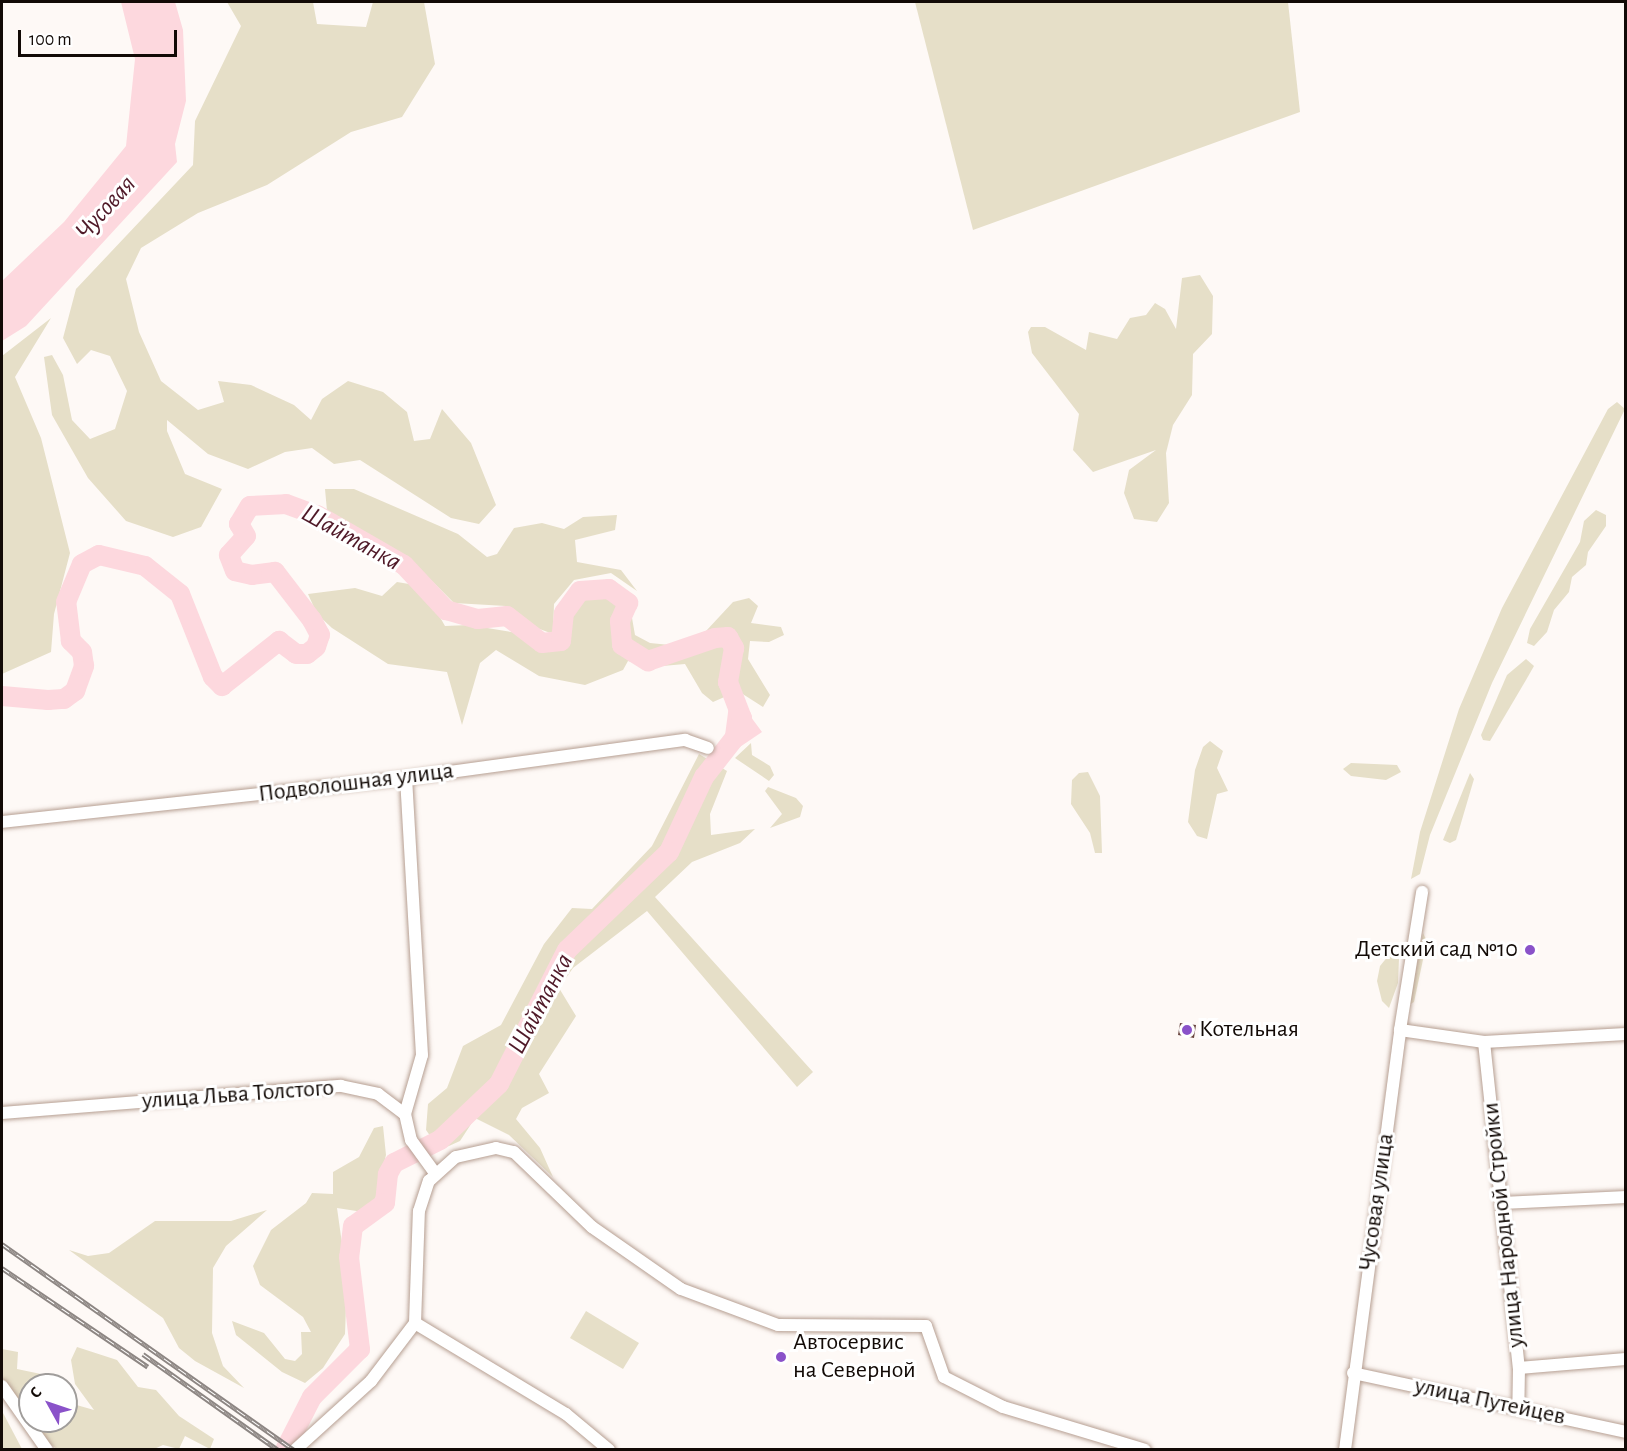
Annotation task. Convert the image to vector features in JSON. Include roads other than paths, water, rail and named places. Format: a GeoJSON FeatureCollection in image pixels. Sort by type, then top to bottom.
{"type":"FeatureCollection","features":[{"type":"Feature","properties":{"kind":"street","name":"Подволошная улица"},"geometry":{"type":"LineString","coordinates":[[2,822],[406,778],[686,740],[708,748]]}},
{"type":"Feature","properties":{"kind":"street"},"geometry":{"type":"LineString","coordinates":[[406,778],[422,1055],[405,1114],[416,1147],[435,1173]]}},
{"type":"Feature","properties":{"kind":"street","name":"Чусовая улица"},"geometry":{"type":"LineString","coordinates":[[1345,1449],[1353,1373],[1400,1030],[1422,892]]}},
{"type":"Feature","properties":{"kind":"street"},"geometry":{"type":"LineString","coordinates":[[1400,1030],[1484,1042],[1626,1034]]}},
{"type":"Feature","properties":{"kind":"street","name":"улица Народной Стройки"},"geometry":{"type":"LineString","coordinates":[[1484,1042],[1519,1368],[1518,1407]]}},
{"type":"Feature","properties":{"kind":"street","name":"улица Льва Толстого"},"geometry":{"type":"LineString","coordinates":[[2,1113],[341,1086],[378,1094],[405,1114]]}},
{"type":"Feature","properties":{"kind":"street"},"geometry":{"type":"LineString","coordinates":[[296,1449],[385,1367],[415,1323],[418,1211],[435,1173],[477,1149],[514,1152],[592,1227],[681,1289],[778,1325],[926,1326],[944,1377],[1003,1407],[1145,1449]]}},
{"type":"Feature","properties":{"kind":"street"},"geometry":{"type":"LineString","coordinates":[[1503,1203],[1626,1197]]}},
{"type":"Feature","properties":{"kind":"street"},"geometry":{"type":"LineString","coordinates":[[415,1323],[566,1414],[609,1449]]}},
{"type":"Feature","properties":{"kind":"street"},"geometry":{"type":"LineString","coordinates":[[1519,1368],[1626,1359]]}},
{"type":"Feature","properties":{"kind":"street","name":"улица Путейцев"},"geometry":{"type":"LineString","coordinates":[[1353,1373],[1626,1432]]}},
{"type":"Feature","properties":{"kind":"street"},"geometry":{"type":"LineString","coordinates":[[2,1386],[47,1449]]}},
{"type":"Feature","properties":{"kind":"water","name":"Чусовая"},"geometry":{"type":"Polygon","coordinates":[[[121,2],[175,2],[183,30],[186,101],[175,144],[177,162],[26,326],[2,341],[2,281],[64,222],[126,146],[135,59],[121,2]]]}},
{"type":"Feature","properties":{"kind":"water"},"geometry":{"type":"Polygon","coordinates":[[[731,690],[762,732],[725,757],[718,751],[724,743],[731,690]]]}},
{"type":"Feature","properties":{"kind":"waterway","name":"Шайтанка"},"geometry":{"type":"LineString","coordinates":[[2,696],[64,699],[75,691],[84,666],[82,652],[71,641],[66,602],[82,564],[99,555],[145,566],[180,594],[213,677],[222,686],[279,641],[296,654],[307,654],[316,647],[320,635],[312,620],[275,572],[252,575],[235,571],[229,555],[246,536],[239,524],[250,506],[286,504],[317,515],[404,565],[446,610],[478,619],[507,616],[542,643],[561,641],[564,613],[580,591],[609,589],[628,603],[620,621],[622,645],[648,661],[715,638],[728,637],[734,648],[728,682],[742,718],[740,731],[704,777],[669,852],[567,950],[499,1084],[440,1140],[394,1163],[388,1174],[385,1203],[353,1226],[349,1257],[360,1349],[312,1397],[285,1450]]}},
{"type":"Feature","properties":{"kind":"railway"},"geometry":{"type":"LineString","coordinates":[[2,1244],[294,1450]]}},
{"type":"Feature","properties":{"kind":"railway"},"geometry":{"type":"LineString","coordinates":[[2,1268],[148,1367]]}},
{"type":"Feature","properties":{"kind":"railway"},"geometry":{"type":"LineString","coordinates":[[143,1354],[278,1450]]}},
{"type":"Feature","properties":{"kind":"place","name":"Детский сад №10"},"geometry":{"type":"Point","coordinates":[1530,950]}},
{"type":"Feature","properties":{"kind":"place","name":"Котельная"},"geometry":{"type":"Point","coordinates":[1187,1030]}},
{"type":"Feature","properties":{"kind":"place","name":"Автосервис на Северной"},"geometry":{"type":"Point","coordinates":[781,1357]}}]}
